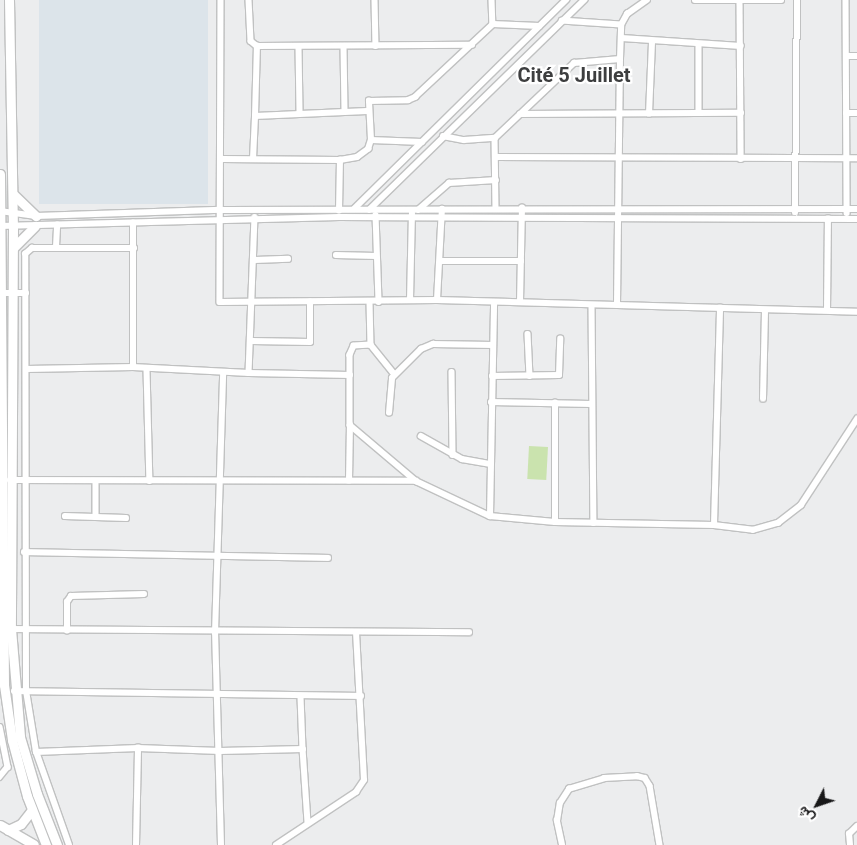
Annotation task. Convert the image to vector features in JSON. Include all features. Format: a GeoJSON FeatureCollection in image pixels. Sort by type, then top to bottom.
{"type":"FeatureCollection","features":[{"type":"Feature","properties":{"kind":"main road"},"geometry":{"type":"LineString","coordinates":[[9,0],[14,226],[13,293],[4,480],[1,500],[0,622],[2,685],[12,740],[32,810],[46,845]]}},
{"type":"Feature","properties":{"kind":"main road"},"geometry":{"type":"LineString","coordinates":[[0,174],[1,376],[14,691],[28,768],[57,845]]}},
{"type":"Feature","properties":{"kind":"main road"},"geometry":{"type":"LineString","coordinates":[[13,194],[36,221],[13,248]]}},
{"type":"Feature","properties":{"kind":"main road"},"geometry":{"type":"LineString","coordinates":[[4,828],[20,824],[32,810]]}},
{"type":"Feature","properties":{"kind":"main road"},"geometry":{"type":"LineString","coordinates":[[4,828],[34,845]]}},
{"type":"Feature","properties":{"kind":"street"},"geometry":{"type":"LineString","coordinates":[[221,0],[223,159],[218,299],[223,304],[438,300],[494,303],[617,304],[765,311],[828,310],[857,312]]}},
{"type":"Feature","properties":{"kind":"street"},"geometry":{"type":"LineString","coordinates":[[249,0],[251,41],[257,46],[472,45]]}},
{"type":"Feature","properties":{"kind":"street"},"geometry":{"type":"LineString","coordinates":[[375,0],[376,46]]}},
{"type":"Feature","properties":{"kind":"street"},"geometry":{"type":"LineString","coordinates":[[223,159],[340,160],[357,157],[368,149],[371,140],[367,105],[372,100],[408,100],[415,97],[493,24],[492,0]]}},
{"type":"Feature","properties":{"kind":"street"},"geometry":{"type":"LineString","coordinates":[[354,209],[566,0]]}},
{"type":"Feature","properties":{"kind":"street"},"geometry":{"type":"LineString","coordinates":[[369,210],[584,0]]}},
{"type":"Feature","properties":{"kind":"street"},"geometry":{"type":"LineString","coordinates":[[617,304],[621,25],[626,14],[646,0]]}},
{"type":"Feature","properties":{"kind":"street"},"geometry":{"type":"LineString","coordinates":[[695,0],[781,0]]}},
{"type":"Feature","properties":{"kind":"street"},"geometry":{"type":"LineString","coordinates":[[794,219],[797,0]]}},
{"type":"Feature","properties":{"kind":"street"},"geometry":{"type":"LineString","coordinates":[[846,0],[847,219]]}},
{"type":"Feature","properties":{"kind":"street"},"geometry":{"type":"LineString","coordinates":[[740,1],[741,159]]}},
{"type":"Feature","properties":{"kind":"street"},"geometry":{"type":"LineString","coordinates":[[548,17],[557,26]]}},
{"type":"Feature","properties":{"kind":"street"},"geometry":{"type":"LineString","coordinates":[[562,21],[621,25]]}},
{"type":"Feature","properties":{"kind":"street"},"geometry":{"type":"LineString","coordinates":[[493,24],[539,26]]}},
{"type":"Feature","properties":{"kind":"street"},"geometry":{"type":"LineString","coordinates":[[622,38],[652,42],[741,46]]}},
{"type":"Feature","properties":{"kind":"street"},"geometry":{"type":"LineString","coordinates":[[649,114],[652,42]]}},
{"type":"Feature","properties":{"kind":"street"},"geometry":{"type":"LineString","coordinates":[[699,44],[700,113]]}},
{"type":"Feature","properties":{"kind":"street"},"geometry":{"type":"LineString","coordinates":[[253,159],[257,46]]}},
{"type":"Feature","properties":{"kind":"street"},"geometry":{"type":"LineString","coordinates":[[299,47],[300,113]]}},
{"type":"Feature","properties":{"kind":"street"},"geometry":{"type":"LineString","coordinates":[[344,47],[345,111]]}},
{"type":"Feature","properties":{"kind":"street"},"geometry":{"type":"LineString","coordinates":[[846,56],[857,56]]}},
{"type":"Feature","properties":{"kind":"street"},"geometry":{"type":"LineString","coordinates":[[443,136],[464,140],[495,138],[574,63],[620,59]]}},
{"type":"Feature","properties":{"kind":"street"},"geometry":{"type":"LineString","coordinates":[[254,116],[367,111]]}},
{"type":"Feature","properties":{"kind":"street"},"geometry":{"type":"LineString","coordinates":[[520,114],[741,113]]}},
{"type":"Feature","properties":{"kind":"street"},"geometry":{"type":"LineString","coordinates":[[846,113],[857,113]]}},
{"type":"Feature","properties":{"kind":"street"},"geometry":{"type":"LineString","coordinates":[[430,134],[437,142]]}},
{"type":"Feature","properties":{"kind":"street"},"geometry":{"type":"LineString","coordinates":[[495,138],[496,208]]}},
{"type":"Feature","properties":{"kind":"street"},"geometry":{"type":"LineString","coordinates":[[371,140],[422,142]]}},
{"type":"Feature","properties":{"kind":"street"},"geometry":{"type":"LineString","coordinates":[[496,157],[857,158]]}},
{"type":"Feature","properties":{"kind":"street"},"geometry":{"type":"LineString","coordinates":[[339,217],[340,160]]}},
{"type":"Feature","properties":{"kind":"street"},"geometry":{"type":"LineString","coordinates":[[410,300],[412,218],[415,210],[449,183],[496,180]]}},
{"type":"Feature","properties":{"kind":"street"},"geometry":{"type":"LineString","coordinates":[[0,227],[36,221],[221,210],[442,210],[496,208],[619,210],[857,209]]}},
{"type":"Feature","properties":{"kind":"street"},"geometry":{"type":"LineString","coordinates":[[520,302],[522,208]]}},
{"type":"Feature","properties":{"kind":"street"},"geometry":{"type":"LineString","coordinates":[[250,373],[254,304],[255,210]]}},
{"type":"Feature","properties":{"kind":"street"},"geometry":{"type":"LineString","coordinates":[[376,210],[378,302]]}},
{"type":"Feature","properties":{"kind":"street"},"geometry":{"type":"LineString","coordinates":[[438,300],[442,210]]}},
{"type":"Feature","properties":{"kind":"street"},"geometry":{"type":"LineString","coordinates":[[715,210],[715,219]]}},
{"type":"Feature","properties":{"kind":"street"},"geometry":{"type":"LineString","coordinates":[[0,211],[57,225],[339,217],[522,220],[857,219]]}},
{"type":"Feature","properties":{"kind":"street"},"geometry":{"type":"LineString","coordinates":[[828,219],[828,310]]}},
{"type":"Feature","properties":{"kind":"street"},"geometry":{"type":"LineString","coordinates":[[133,222],[133,367]]}},
{"type":"Feature","properties":{"kind":"street"},"geometry":{"type":"LineString","coordinates":[[56,247],[57,225]]}},
{"type":"Feature","properties":{"kind":"street"},"geometry":{"type":"LineString","coordinates":[[69,845],[36,752],[26,691],[24,552],[27,369],[26,251],[32,248],[56,247],[134,248]]}},
{"type":"Feature","properties":{"kind":"street"},"geometry":{"type":"LineString","coordinates":[[336,255],[376,256]]}},
{"type":"Feature","properties":{"kind":"street"},"geometry":{"type":"LineString","coordinates":[[255,260],[288,259]]}},
{"type":"Feature","properties":{"kind":"street"},"geometry":{"type":"LineString","coordinates":[[441,260],[521,261]]}},
{"type":"Feature","properties":{"kind":"street"},"geometry":{"type":"LineString","coordinates":[[2,298],[13,293],[26,293]]}},
{"type":"Feature","properties":{"kind":"street"},"geometry":{"type":"LineString","coordinates":[[252,342],[310,342],[310,302]]}},
{"type":"Feature","properties":{"kind":"street"},"geometry":{"type":"LineString","coordinates":[[370,302],[371,345],[394,373]]}},
{"type":"Feature","properties":{"kind":"street"},"geometry":{"type":"LineString","coordinates":[[490,516],[494,303]]}},
{"type":"Feature","properties":{"kind":"street"},"geometry":{"type":"LineString","coordinates":[[592,305],[591,404],[594,523]]}},
{"type":"Feature","properties":{"kind":"street"},"geometry":{"type":"LineString","coordinates":[[714,525],[720,308]]}},
{"type":"Feature","properties":{"kind":"street"},"geometry":{"type":"LineString","coordinates":[[763,399],[765,311]]}},
{"type":"Feature","properties":{"kind":"street"},"geometry":{"type":"LineString","coordinates":[[528,334],[530,376]]}},
{"type":"Feature","properties":{"kind":"street"},"geometry":{"type":"LineString","coordinates":[[492,376],[530,376],[561,373],[560,338]]}},
{"type":"Feature","properties":{"kind":"street"},"geometry":{"type":"LineString","coordinates":[[389,413],[390,384],[394,373],[421,349],[432,344],[493,345]]}},
{"type":"Feature","properties":{"kind":"street"},"geometry":{"type":"LineString","coordinates":[[349,481],[352,348],[357,345],[371,345]]}},
{"type":"Feature","properties":{"kind":"street"},"geometry":{"type":"LineString","coordinates":[[27,369],[133,367],[148,370],[350,376]]}},
{"type":"Feature","properties":{"kind":"street"},"geometry":{"type":"LineString","coordinates":[[148,370],[150,481]]}},
{"type":"Feature","properties":{"kind":"street"},"geometry":{"type":"LineString","coordinates":[[452,372],[453,455]]}},
{"type":"Feature","properties":{"kind":"street"},"geometry":{"type":"LineString","coordinates":[[221,845],[220,751],[215,633],[223,373]]}},
{"type":"Feature","properties":{"kind":"street"},"geometry":{"type":"LineString","coordinates":[[491,402],[591,404]]}},
{"type":"Feature","properties":{"kind":"street"},"geometry":{"type":"LineString","coordinates":[[554,522],[555,404]]}},
{"type":"Feature","properties":{"kind":"street"},"geometry":{"type":"LineString","coordinates":[[350,425],[416,481],[490,516],[554,522],[714,525],[765,529],[788,518],[811,491],[857,419]]}},
{"type":"Feature","properties":{"kind":"street"},"geometry":{"type":"LineString","coordinates":[[421,436],[453,455],[475,464],[491,464]]}},
{"type":"Feature","properties":{"kind":"street"},"geometry":{"type":"LineString","coordinates":[[4,480],[96,482],[416,481]]}},
{"type":"Feature","properties":{"kind":"street"},"geometry":{"type":"LineString","coordinates":[[96,482],[96,517]]}},
{"type":"Feature","properties":{"kind":"street"},"geometry":{"type":"LineString","coordinates":[[65,516],[126,518]]}},
{"type":"Feature","properties":{"kind":"street"},"geometry":{"type":"LineString","coordinates":[[24,552],[328,558]]}},
{"type":"Feature","properties":{"kind":"street"},"geometry":{"type":"LineString","coordinates":[[67,631],[67,602],[71,596],[144,594]]}},
{"type":"Feature","properties":{"kind":"street"},"geometry":{"type":"LineString","coordinates":[[10,629],[215,633],[469,632]]}},
{"type":"Feature","properties":{"kind":"street"},"geometry":{"type":"LineString","coordinates":[[276,845],[308,822],[356,792],[364,780],[361,696],[356,633]]}},
{"type":"Feature","properties":{"kind":"street"},"geometry":{"type":"LineString","coordinates":[[14,691],[218,693],[301,697],[361,696]]}},
{"type":"Feature","properties":{"kind":"street"},"geometry":{"type":"LineString","coordinates":[[301,697],[308,822]]}},
{"type":"Feature","properties":{"kind":"street"},"geometry":{"type":"LineString","coordinates":[[0,727],[8,767],[0,777]]}},
{"type":"Feature","properties":{"kind":"street"},"geometry":{"type":"LineString","coordinates":[[36,752],[138,748],[220,751],[303,749]]}},
{"type":"Feature","properties":{"kind":"street"},"geometry":{"type":"LineString","coordinates":[[136,845],[138,748]]}},
{"type":"Feature","properties":{"kind":"street"},"geometry":{"type":"LineString","coordinates":[[562,845],[557,821],[560,803],[569,789],[604,778],[636,776],[645,778],[650,786],[660,845]]}},
{"type":"Feature","properties":{"kind":"street"},"geometry":{"type":"LineString","coordinates":[[850,845],[849,834],[857,826]]}},
{"type":"Feature","properties":{"kind":"shaded area"},"geometry":{"type":"Polygon","coordinates":[[[39,0],[208,0],[208,204],[39,204],[39,0]]]}},
{"type":"Feature","properties":{"kind":"green space"},"geometry":{"type":"Polygon","coordinates":[[[529,446],[548,447],[546,480],[527,479],[529,446]]]}},
{"type":"Feature","properties":{"kind":"district","name":"Cité 5 Juillet"},"geometry":{"type":"Point","coordinates":[574,75]}}]}
